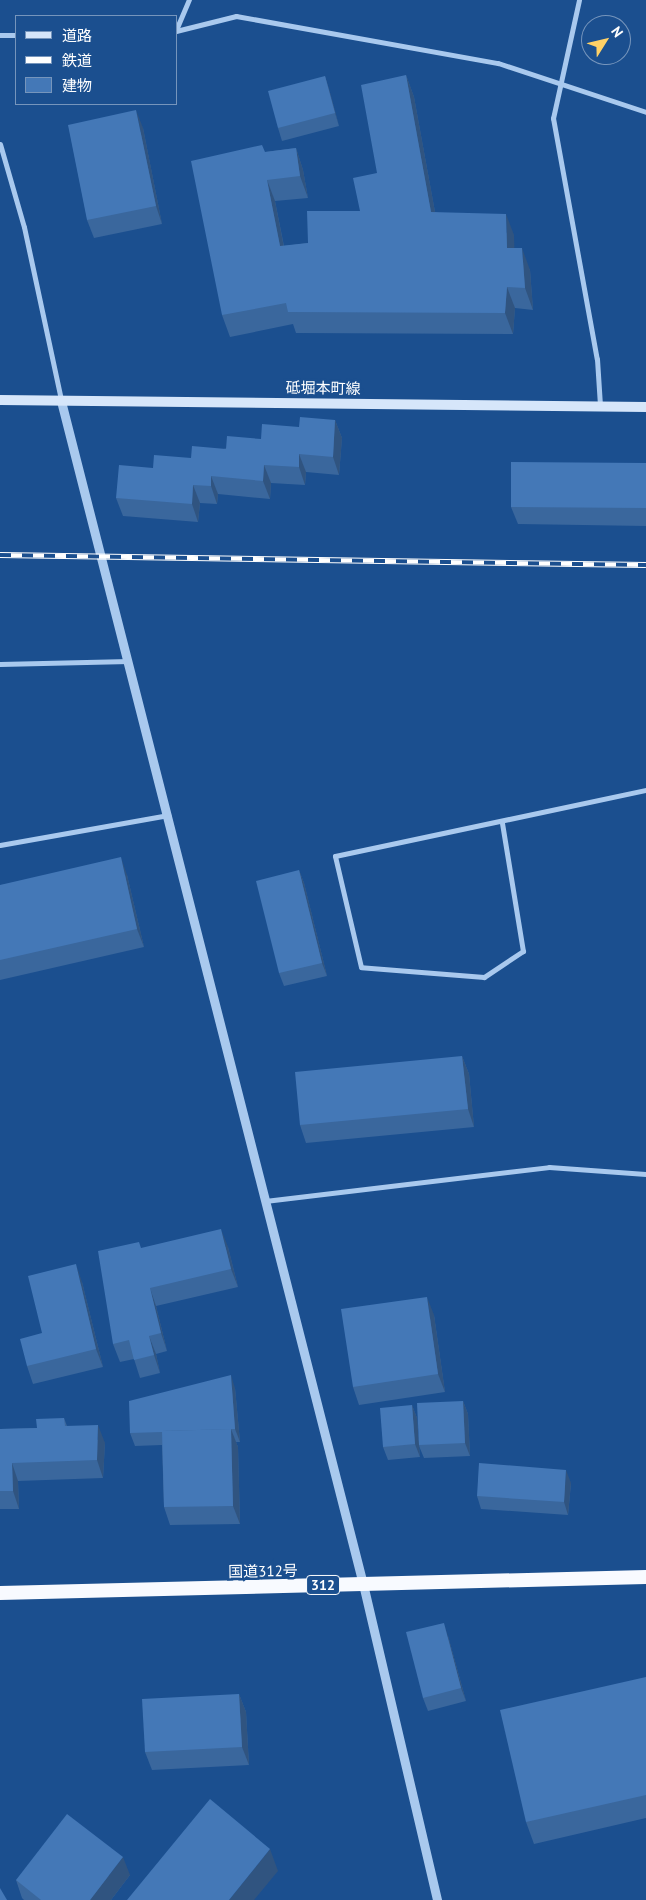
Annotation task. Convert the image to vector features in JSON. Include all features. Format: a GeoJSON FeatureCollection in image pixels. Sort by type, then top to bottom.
{"type":"FeatureCollection","features":[{"type":"Feature","properties":{"kind":"highway","name":"国道312号"},"geometry":{"type":"LineString","coordinates":[[0,1593],[646,1577]]}},
{"type":"Feature","properties":{"kind":"main road","name":"砥堀本町線"},"geometry":{"type":"LineString","coordinates":[[0,400],[646,407]]}},
{"type":"Feature","properties":{"kind":"street"},"geometry":{"type":"LineString","coordinates":[[178,25],[189,0]]}},
{"type":"Feature","properties":{"kind":"street"},"geometry":{"type":"LineString","coordinates":[[579,0],[562,86],[553,118],[597,359],[600,406]]}},
{"type":"Feature","properties":{"kind":"street"},"geometry":{"type":"LineString","coordinates":[[178,30],[236,16],[498,63],[562,86],[646,112]]}},
{"type":"Feature","properties":{"kind":"street"},"geometry":{"type":"LineString","coordinates":[[0,35],[15,35]]}},
{"type":"Feature","properties":{"kind":"street"},"geometry":{"type":"LineString","coordinates":[[0,144],[24,227],[61,401],[129,661],[264,1201],[363,1584],[437,1900]]}},
{"type":"Feature","properties":{"kind":"street"},"geometry":{"type":"LineString","coordinates":[[0,664],[129,661]]}},
{"type":"Feature","properties":{"kind":"street"},"geometry":{"type":"LineString","coordinates":[[502,823],[523,951],[484,977],[361,967],[335,856],[502,823],[646,790]]}},
{"type":"Feature","properties":{"kind":"street"},"geometry":{"type":"LineString","coordinates":[[0,845],[168,815]]}},
{"type":"Feature","properties":{"kind":"street"},"geometry":{"type":"LineString","coordinates":[[264,1201],[549,1167],[646,1174]]}},
{"type":"Feature","properties":{"kind":"building"},"geometry":{"type":"Polygon","coordinates":[[[406,75],[431,212],[506,214],[507,248],[522,248],[525,288],[507,287],[505,313],[288,312],[286,303],[222,315],[191,161],[262,145],[265,152],[296,148],[300,176],[267,180],[280,246],[308,243],[307,211],[360,211],[353,178],[377,173],[361,85],[406,75]]]}},
{"type":"Feature","properties":{"kind":"building"},"geometry":{"type":"Polygon","coordinates":[[[325,76],[335,113],[278,128],[268,91],[325,76]]]}},
{"type":"Feature","properties":{"kind":"building"},"geometry":{"type":"Polygon","coordinates":[[[136,110],[156,206],[87,220],[68,125],[136,110]]]}},
{"type":"Feature","properties":{"kind":"building"},"geometry":{"type":"Polygon","coordinates":[[[300,417],[335,420],[333,457],[299,454],[299,467],[264,465],[263,481],[211,476],[211,486],[193,485],[192,504],[116,498],[119,465],[153,468],[154,455],[191,458],[192,446],[226,449],[227,436],[261,439],[262,424],[299,427],[300,417]]]}},
{"type":"Feature","properties":{"kind":"building"},"geometry":{"type":"Polygon","coordinates":[[[511,462],[646,463],[646,508],[511,507],[511,462]]]}},
{"type":"Feature","properties":{"kind":"building"},"geometry":{"type":"Polygon","coordinates":[[[121,857],[137,929],[0,960],[0,885],[121,857]]]}},
{"type":"Feature","properties":{"kind":"building"},"geometry":{"type":"Polygon","coordinates":[[[299,870],[322,963],[279,973],[256,881],[299,870]]]}},
{"type":"Feature","properties":{"kind":"building"},"geometry":{"type":"Polygon","coordinates":[[[462,1056],[468,1109],[300,1125],[295,1072],[462,1056]]]}},
{"type":"Feature","properties":{"kind":"building"},"geometry":{"type":"Polygon","coordinates":[[[221,1229],[231,1269],[150,1288],[161,1333],[149,1336],[154,1355],[134,1360],[129,1340],[113,1344],[98,1251],[139,1242],[141,1248],[221,1229]]]}},
{"type":"Feature","properties":{"kind":"building"},"geometry":{"type":"Polygon","coordinates":[[[76,1264],[96,1349],[27,1366],[20,1339],[42,1333],[28,1276],[76,1264]]]}},
{"type":"Feature","properties":{"kind":"building"},"geometry":{"type":"Polygon","coordinates":[[[427,1297],[438,1374],[353,1387],[341,1309],[427,1297]]]}},
{"type":"Feature","properties":{"kind":"building"},"geometry":{"type":"Polygon","coordinates":[[[231,1375],[235,1429],[130,1433],[129,1401],[231,1375]]]}},
{"type":"Feature","properties":{"kind":"building"},"geometry":{"type":"Polygon","coordinates":[[[463,1401],[465,1443],[419,1445],[417,1403],[463,1401]]]}},
{"type":"Feature","properties":{"kind":"building"},"geometry":{"type":"Polygon","coordinates":[[[412,1405],[415,1444],[383,1447],[380,1408],[412,1405]]]}},
{"type":"Feature","properties":{"kind":"building"},"geometry":{"type":"Polygon","coordinates":[[[64,1418],[65,1426],[98,1425],[97,1460],[12,1463],[13,1491],[0,1491],[0,1429],[37,1428],[36,1419],[64,1418]]]}},
{"type":"Feature","properties":{"kind":"building"},"geometry":{"type":"Polygon","coordinates":[[[231,1429],[233,1506],[164,1507],[162,1431],[231,1429]]]}},
{"type":"Feature","properties":{"kind":"building"},"geometry":{"type":"Polygon","coordinates":[[[479,1463],[566,1470],[564,1502],[477,1496],[479,1463]]]}},
{"type":"Feature","properties":{"kind":"building"},"geometry":{"type":"Polygon","coordinates":[[[444,1623],[461,1688],[423,1698],[406,1632],[444,1623]]]}},
{"type":"Feature","properties":{"kind":"building"},"geometry":{"type":"Polygon","coordinates":[[[646,1677],[646,1795],[526,1822],[500,1710],[646,1677]]]}},
{"type":"Feature","properties":{"kind":"building"},"geometry":{"type":"Polygon","coordinates":[[[239,1694],[242,1747],[145,1752],[142,1699],[239,1694]]]}},
{"type":"Feature","properties":{"kind":"building"},"geometry":{"type":"Polygon","coordinates":[[[210,1799],[270,1849],[229,1900],[127,1900],[210,1799]]]}},
{"type":"Feature","properties":{"kind":"building"},"geometry":{"type":"Polygon","coordinates":[[[67,1814],[123,1857],[90,1900],[41,1900],[16,1880],[67,1814]]]}},
{"type":"Feature","properties":{"kind":"building"},"geometry":{"type":"Polygon","coordinates":[[[0,1888],[7,1900],[0,1900],[0,1888]]]}},
{"type":"Feature","properties":{"kind":"railway"},"geometry":{"type":"LineString","coordinates":[[0,555],[646,565]]}}]}
